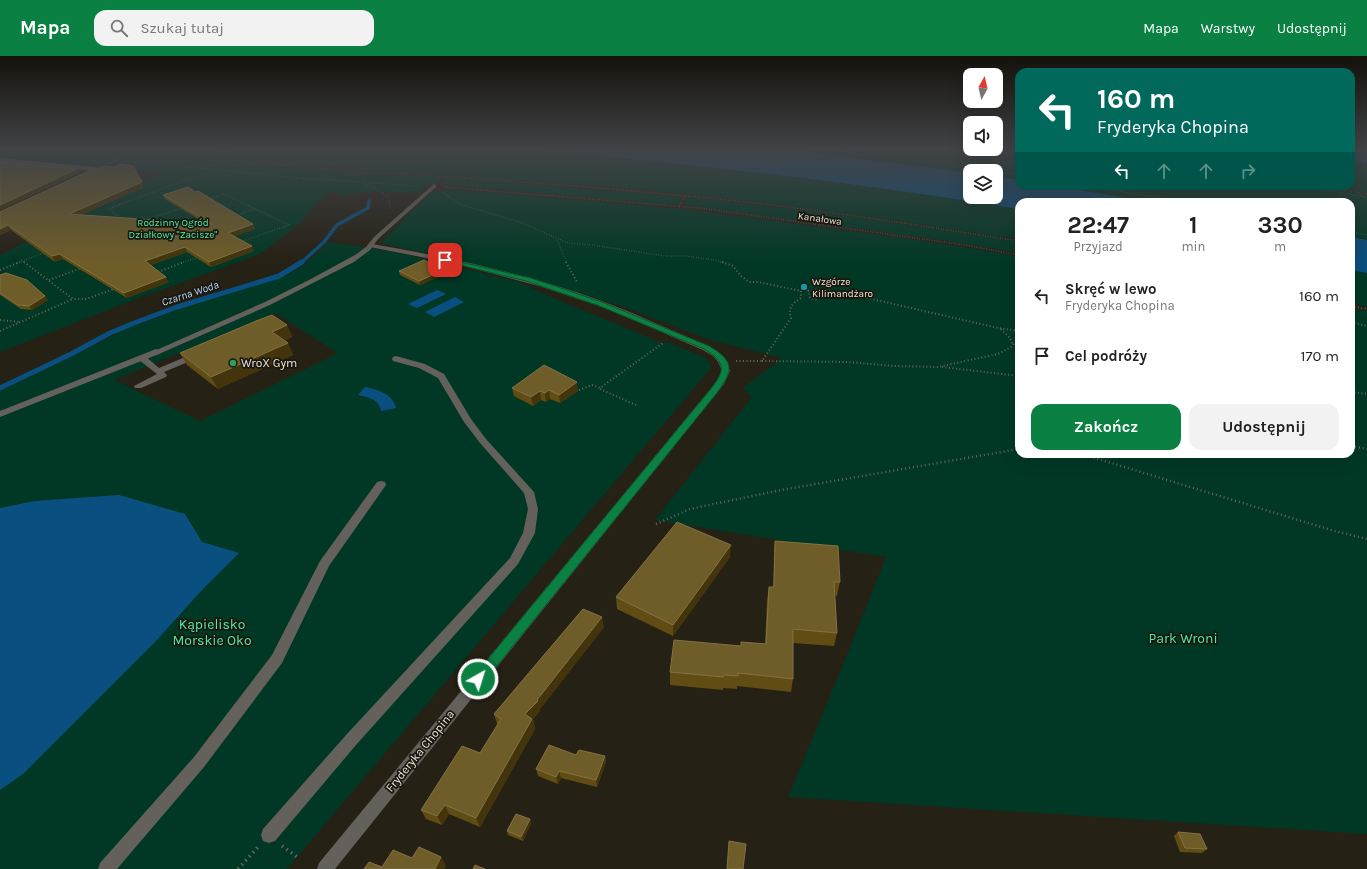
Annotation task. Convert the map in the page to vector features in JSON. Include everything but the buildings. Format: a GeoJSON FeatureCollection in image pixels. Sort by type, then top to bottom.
{"type":"FeatureCollection","features":[{"type":"Feature","properties":{"kind":"street"},"geometry":{"type":"LineString","coordinates":[[0,414],[142,358],[268,305],[314,281],[372,246],[376,238],[433,187]]}},
{"type":"Feature","properties":{"kind":"street"},"geometry":{"type":"LineString","coordinates":[[372,246],[472,265],[576,295],[706,348],[717,354],[723,361]]}},
{"type":"Feature","properties":{"kind":"street"},"geometry":{"type":"LineString","coordinates":[[194,336],[203,343]]}},
{"type":"Feature","properties":{"kind":"street"},"geometry":{"type":"LineString","coordinates":[[158,371],[205,351]]}},
{"type":"Feature","properties":{"kind":"street"},"geometry":{"type":"LineString","coordinates":[[138,386],[163,375],[142,358]]}},
{"type":"Feature","properties":{"kind":"street"},"geometry":{"type":"LineString","coordinates":[[269,835],[351,740],[514,561],[529,533],[533,509],[529,492],[483,441],[467,420],[441,376],[422,366],[396,359]]}},
{"type":"Feature","properties":{"kind":"street","name":"Fryderyka Chopina"},"geometry":{"type":"LineString","coordinates":[[326,869],[721,382],[726,371],[723,361]]}},
{"type":"Feature","properties":{"kind":"street"},"geometry":{"type":"LineString","coordinates":[[106,869],[199,762],[277,659],[324,564],[381,485]]}},
{"type":"Feature","properties":{"kind":"path"},"geometry":{"type":"LineString","coordinates":[[126,221],[108,210],[108,208],[166,187]]}},
{"type":"Feature","properties":{"kind":"path"},"geometry":{"type":"LineString","coordinates":[[368,187],[385,194]]}},
{"type":"Feature","properties":{"kind":"path"},"geometry":{"type":"LineString","coordinates":[[435,187],[458,203],[522,222],[557,240],[568,243],[722,261],[733,266],[741,276],[750,282],[758,282],[801,291],[824,290],[850,294],[998,328],[1015,330]]}},
{"type":"Feature","properties":{"kind":"path","name":"Kanałowa"},"geometry":{"type":"LineString","coordinates":[[446,187],[679,206],[966,245],[1015,254]]}},
{"type":"Feature","properties":{"kind":"path"},"geometry":{"type":"LineString","coordinates":[[579,187],[686,196],[807,209],[1015,240]]}},
{"type":"Feature","properties":{"kind":"path"},"geometry":{"type":"LineString","coordinates":[[1112,190],[1160,198]]}},
{"type":"Feature","properties":{"kind":"path"},"geometry":{"type":"LineString","coordinates":[[1325,190],[1367,197]]}},
{"type":"Feature","properties":{"kind":"path"},"geometry":{"type":"LineString","coordinates":[[1344,190],[1367,194]]}},
{"type":"Feature","properties":{"kind":"path"},"geometry":{"type":"LineString","coordinates":[[203,201],[224,194],[289,225],[238,243]]}},
{"type":"Feature","properties":{"kind":"path"},"geometry":{"type":"LineString","coordinates":[[679,206],[686,196]]}},
{"type":"Feature","properties":{"kind":"path"},"geometry":{"type":"LineString","coordinates":[[140,222],[188,206]]}},
{"type":"Feature","properties":{"kind":"path"},"geometry":{"type":"LineString","coordinates":[[234,216],[255,209]]}},
{"type":"Feature","properties":{"kind":"path"},"geometry":{"type":"LineString","coordinates":[[1355,233],[1367,235]]}},
{"type":"Feature","properties":{"kind":"path"},"geometry":{"type":"LineString","coordinates":[[557,240],[564,258],[578,284],[579,292],[576,295]]}},
{"type":"Feature","properties":{"kind":"path"},"geometry":{"type":"LineString","coordinates":[[0,270],[21,260],[51,250]]}},
{"type":"Feature","properties":{"kind":"path"},"geometry":{"type":"LineString","coordinates":[[158,272],[201,256]]}},
{"type":"Feature","properties":{"kind":"path"},"geometry":{"type":"LineString","coordinates":[[21,260],[73,299]]}},
{"type":"Feature","properties":{"kind":"path"},"geometry":{"type":"LineString","coordinates":[[49,280],[83,268]]}},
{"type":"Feature","properties":{"kind":"path"},"geometry":{"type":"LineString","coordinates":[[0,331],[73,299],[86,299],[115,288]]}},
{"type":"Feature","properties":{"kind":"path"},"geometry":{"type":"LineString","coordinates":[[808,290],[810,298],[817,300]]}},
{"type":"Feature","properties":{"kind":"path"},"geometry":{"type":"LineString","coordinates":[[762,361],[791,318],[789,309],[791,305],[801,298],[801,291]]}},
{"type":"Feature","properties":{"kind":"path"},"geometry":{"type":"LineString","coordinates":[[1355,307],[1367,309]]}},
{"type":"Feature","properties":{"kind":"path"},"geometry":{"type":"LineString","coordinates":[[0,320],[22,322]]}},
{"type":"Feature","properties":{"kind":"path"},"geometry":{"type":"LineString","coordinates":[[1355,323],[1367,326]]}},
{"type":"Feature","properties":{"kind":"path"},"geometry":{"type":"LineString","coordinates":[[938,367],[998,354],[1013,345],[1010,338],[998,328]]}},
{"type":"Feature","properties":{"kind":"path"},"geometry":{"type":"LineString","coordinates":[[600,388],[667,339]]}},
{"type":"Feature","properties":{"kind":"path"},"geometry":{"type":"LineString","coordinates":[[723,361],[848,362],[894,366],[938,367],[1015,376]]}},
{"type":"Feature","properties":{"kind":"path"},"geometry":{"type":"LineString","coordinates":[[579,390],[592,385],[636,405]]}},
{"type":"Feature","properties":{"kind":"path"},"geometry":{"type":"LineString","coordinates":[[1355,392],[1367,394]]}},
{"type":"Feature","properties":{"kind":"path"},"geometry":{"type":"LineString","coordinates":[[1355,447],[1367,449]]}},
{"type":"Feature","properties":{"kind":"path"},"geometry":{"type":"LineString","coordinates":[[656,524],[697,507],[781,490],[1015,450]]}},
{"type":"Feature","properties":{"kind":"path"},"geometry":{"type":"LineString","coordinates":[[1095,458],[1331,530],[1367,539]]}},
{"type":"Feature","properties":{"kind":"green space","name":"Rodzinny Ogród Działkowy \"Zacisze\""},"geometry":{"type":"Polygon","coordinates":[[[134,187],[424,187],[419,193],[366,191],[343,196],[333,190],[315,204],[299,224],[260,254],[128,302],[0,352],[0,255],[134,187]]]}},
{"type":"Feature","properties":{"kind":"green space"},"geometry":{"type":"Polygon","coordinates":[[[472,187],[563,187],[682,197],[678,204],[662,204],[472,187]]]}},
{"type":"Feature","properties":{"kind":"green space"},"geometry":{"type":"Polygon","coordinates":[[[607,187],[868,187],[963,200],[963,204],[988,204],[1015,208],[1015,238],[787,206],[607,187]]]}},
{"type":"Feature","properties":{"kind":"green space"},"geometry":{"type":"Polygon","coordinates":[[[1355,187],[1367,187],[1367,192],[1354,190],[1355,187]]]}},
{"type":"Feature","properties":{"kind":"green space","name":"Park Wroni"},"geometry":{"type":"Polygon","coordinates":[[[451,189],[681,209],[904,238],[1015,255],[1015,458],[1355,458],[1355,308],[1367,311],[1367,834],[788,797],[886,557],[655,520],[752,397],[743,388],[782,358],[710,340],[624,307],[525,276],[381,243],[430,193],[442,192],[451,189]]]}},
{"type":"Feature","properties":{"kind":"green space"},"geometry":{"type":"Polygon","coordinates":[[[1080,190],[1339,190],[1367,195],[1367,240],[1355,238],[1355,198],[1128,198],[1080,190]]]}},
{"type":"Feature","properties":{"kind":"green space"},"geometry":{"type":"Polygon","coordinates":[[[687,197],[818,212],[1015,241],[1015,252],[941,240],[683,205],[687,197]]]}},
{"type":"Feature","properties":{"kind":"green space","name":"Kąpielisko Morskie Oko"},"geometry":{"type":"Polygon","coordinates":[[[328,242],[396,252],[519,282],[533,288],[532,289],[662,343],[667,342],[706,358],[711,368],[287,869],[0,869],[0,391],[130,327],[188,306],[285,276],[303,265],[328,242]],[[275,313],[114,380],[200,421],[338,353],[275,313]]]}},
{"type":"Feature","properties":{"kind":"green space"},"geometry":{"type":"Polygon","coordinates":[[[1355,271],[1367,273],[1367,307],[1355,304],[1355,271]]]}},
{"type":"Feature","properties":{"kind":"water"},"geometry":{"type":"Polygon","coordinates":[[[870,187],[963,187],[963,200],[870,187]]]}},
{"type":"Feature","properties":{"kind":"water"},"geometry":{"type":"Polygon","coordinates":[[[1003,187],[1015,187],[1015,190],[1080,190],[1128,198],[1015,198],[1015,208],[988,204],[1003,204],[1003,187]]]}},
{"type":"Feature","properties":{"kind":"water"},"geometry":{"type":"Polygon","coordinates":[[[1355,238],[1367,240],[1367,273],[1355,271],[1355,238]]]}},
{"type":"Feature","properties":{"kind":"water"},"geometry":{"type":"Polygon","coordinates":[[[437,290],[446,294],[417,308],[408,304],[437,290]]]}},
{"type":"Feature","properties":{"kind":"water"},"geometry":{"type":"Polygon","coordinates":[[[455,297],[464,302],[434,317],[425,312],[455,297]]]}},
{"type":"Feature","properties":{"kind":"water"},"geometry":{"type":"Polygon","coordinates":[[[365,387],[384,393],[391,399],[396,408],[381,411],[380,407],[375,401],[358,395],[365,387]]]}},
{"type":"Feature","properties":{"kind":"water"},"geometry":{"type":"Polygon","coordinates":[[[119,495],[185,514],[202,542],[239,553],[201,591],[155,642],[23,774],[0,790],[0,508],[35,501],[119,495]]]}},
{"type":"Feature","properties":{"kind":"waterway","name":"Czarna Woda"},"geometry":{"type":"LineString","coordinates":[[301,263],[324,242],[337,225],[368,208],[369,201]]}},
{"type":"Feature","properties":{"kind":"waterway","name":"Czarna Woda"},"geometry":{"type":"LineString","coordinates":[[0,388],[71,354],[110,333],[177,307],[279,276],[302,262]]}},
{"type":"Feature","properties":{"kind":"place","name":"Wzgórze Kilimandżaro"},"geometry":{"type":"Point","coordinates":[804,287]}},
{"type":"Feature","properties":{"kind":"place","name":"WroX Gym"},"geometry":{"type":"Point","coordinates":[233,363]}},
{"type":"Feature","properties":{"kind":"route"},"geometry":{"type":"LineString","coordinates":[[445,260],[472,265],[528,280],[600,303],[706,348],[717,354],[723,361],[726,371],[721,382],[681,432],[478,679]]}}]}
